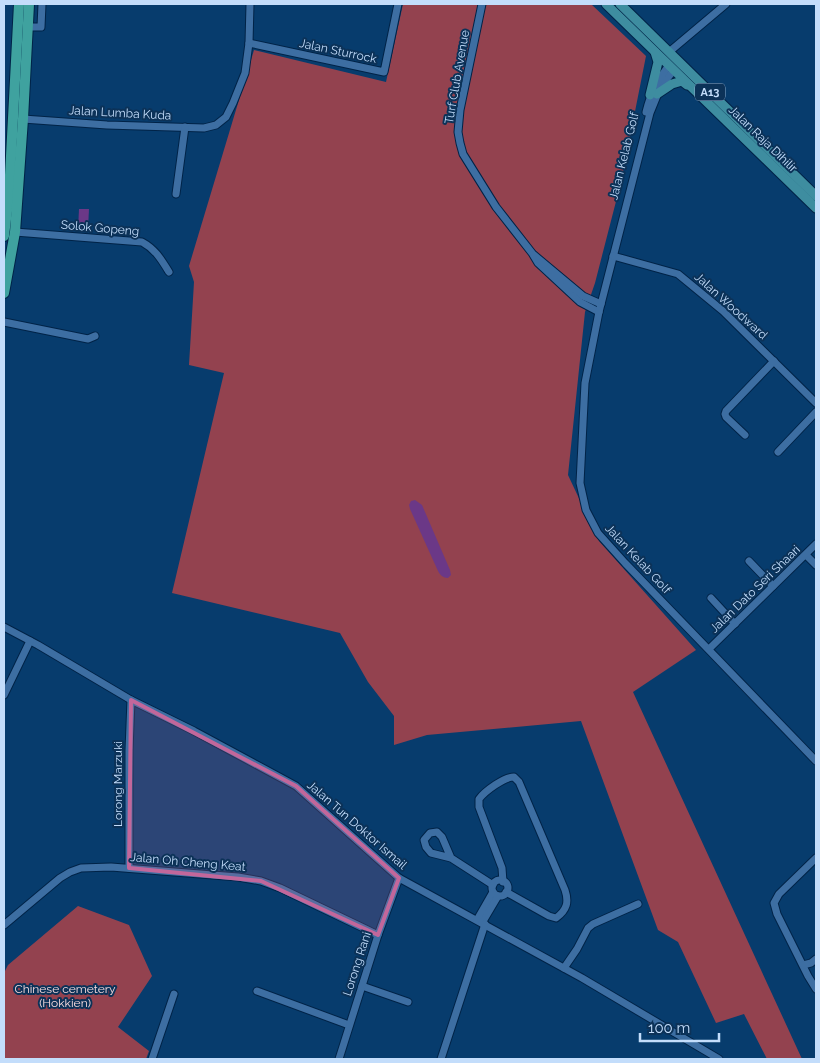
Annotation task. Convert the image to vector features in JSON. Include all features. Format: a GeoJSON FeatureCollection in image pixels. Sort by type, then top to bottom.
{"type":"FeatureCollection","features":[{"type":"Feature","properties":{"kind":"highway"},"geometry":{"type":"LineString","coordinates":[[4,236],[9,194],[19,4]]}},
{"type":"Feature","properties":{"kind":"highway"},"geometry":{"type":"LineString","coordinates":[[4,293],[15,232],[13,118],[29,4]]}},
{"type":"Feature","properties":{"kind":"main road","name":"Jalan Raja Dihilir"},"geometry":{"type":"LineString","coordinates":[[606,4],[816,208]]}},
{"type":"Feature","properties":{"kind":"main road","name":"Jalan Raja Dihilir"},"geometry":{"type":"LineString","coordinates":[[620,4],[816,196]]}},
{"type":"Feature","properties":{"kind":"main road"},"geometry":{"type":"LineString","coordinates":[[644,27],[650,39],[673,63],[672,67],[681,68],[697,84],[704,86]]}},
{"type":"Feature","properties":{"kind":"main road"},"geometry":{"type":"LineString","coordinates":[[654,95],[658,62],[655,52]]}},
{"type":"Feature","properties":{"kind":"main road"},"geometry":{"type":"LineString","coordinates":[[654,95],[672,84],[682,81],[691,87]]}},
{"type":"Feature","properties":{"kind":"street"},"geometry":{"type":"LineString","coordinates":[[27,27],[41,27],[42,4]]}},
{"type":"Feature","properties":{"kind":"street"},"geometry":{"type":"LineString","coordinates":[[249,43],[250,4]]}},
{"type":"Feature","properties":{"kind":"street","name":"Jalan Sturrock"},"geometry":{"type":"LineString","coordinates":[[249,43],[384,72],[398,4]]}},
{"type":"Feature","properties":{"kind":"street","name":"Turf Club Avenue"},"geometry":{"type":"LineString","coordinates":[[482,4],[460,110],[458,132],[463,154],[496,207],[538,263],[580,302],[599,312]]}},
{"type":"Feature","properties":{"kind":"street"},"geometry":{"type":"LineString","coordinates":[[669,52],[726,4]]}},
{"type":"Feature","properties":{"kind":"street","name":"Jalan Lumba Kuda"},"geometry":{"type":"LineString","coordinates":[[13,118],[107,125],[204,128],[216,125],[226,117],[233,103],[245,72],[249,43]]}},
{"type":"Feature","properties":{"kind":"street"},"geometry":{"type":"LineString","coordinates":[[654,95],[662,86],[672,67]]}},
{"type":"Feature","properties":{"kind":"street","name":"Jalan Kelab Golf"},"geometry":{"type":"LineString","coordinates":[[654,95],[599,312],[585,383],[580,483],[586,510],[598,533],[816,761]]}},
{"type":"Feature","properties":{"kind":"street","name":"Jalan Kelab Golf"},"geometry":{"type":"LineString","coordinates":[[613,256],[612,252],[621,216],[654,95]]}},
{"type":"Feature","properties":{"kind":"street"},"geometry":{"type":"LineString","coordinates":[[176,194],[185,127]]}},
{"type":"Feature","properties":{"kind":"street","name":"Solok Gopeng"},"geometry":{"type":"LineString","coordinates":[[15,232],[142,242],[159,256],[169,272]]}},
{"type":"Feature","properties":{"kind":"street","name":"Turf Club Avenue"},"geometry":{"type":"LineString","coordinates":[[532,253],[583,296],[601,304]]}},
{"type":"Feature","properties":{"kind":"street","name":"Jalan Woodward"},"geometry":{"type":"LineString","coordinates":[[613,256],[678,274],[723,312],[816,402]]}},
{"type":"Feature","properties":{"kind":"street"},"geometry":{"type":"LineString","coordinates":[[4,322],[88,339],[94,336]]}},
{"type":"Feature","properties":{"kind":"street"},"geometry":{"type":"LineString","coordinates":[[744,435],[724,414],[774,361]]}},
{"type":"Feature","properties":{"kind":"street"},"geometry":{"type":"LineString","coordinates":[[778,452],[816,412]]}},
{"type":"Feature","properties":{"kind":"street","name":"Jalan Dato Seri Shaari"},"geometry":{"type":"LineString","coordinates":[[709,650],[816,544]]}},
{"type":"Feature","properties":{"kind":"street"},"geometry":{"type":"LineString","coordinates":[[806,555],[816,566]]}},
{"type":"Feature","properties":{"kind":"street"},"geometry":{"type":"LineString","coordinates":[[750,561],[774,586]]}},
{"type":"Feature","properties":{"kind":"street"},"geometry":{"type":"LineString","coordinates":[[711,598],[735,624]]}},
{"type":"Feature","properties":{"kind":"street","name":"Jalan Tun Doktor Ismail"},"geometry":{"type":"LineString","coordinates":[[4,627],[131,700],[194,731],[296,786],[399,878],[564,968],[710,1056],[719,1059]]}},
{"type":"Feature","properties":{"kind":"street"},"geometry":{"type":"LineString","coordinates":[[4,695],[30,641]]}},
{"type":"Feature","properties":{"kind":"street","name":"Lorong Marzuki"},"geometry":{"type":"LineString","coordinates":[[129,868],[131,700]]}},
{"type":"Feature","properties":{"kind":"street"},"geometry":{"type":"LineString","coordinates":[[509,777],[514,777],[519,782],[568,899],[564,912],[556,918],[506,892],[502,868],[479,807],[479,799],[483,793],[509,777]]}},
{"type":"Feature","properties":{"kind":"street"},"geometry":{"type":"LineString","coordinates":[[450,858],[495,891],[503,895],[506,892]]}},
{"type":"Feature","properties":{"kind":"street"},"geometry":{"type":"LineString","coordinates":[[816,858],[779,894],[774,903],[816,989]]}},
{"type":"Feature","properties":{"kind":"street","name":"Jalan Oh Cheng Keat"},"geometry":{"type":"LineString","coordinates":[[4,925],[60,878],[70,872],[90,867],[129,868],[238,877],[261,881],[280,888],[378,935]]}},
{"type":"Feature","properties":{"kind":"street","name":"Lorong Rani"},"geometry":{"type":"LineString","coordinates":[[339,1059],[378,935],[399,878]]}},
{"type":"Feature","properties":{"kind":"street"},"geometry":{"type":"LineString","coordinates":[[441,1059],[481,922],[495,891],[496,882],[503,882]]}},
{"type":"Feature","properties":{"kind":"street"},"geometry":{"type":"LineString","coordinates":[[564,968],[588,928],[638,904]]}},
{"type":"Feature","properties":{"kind":"street"},"geometry":{"type":"LineString","coordinates":[[803,965],[811,963],[816,959]]}},
{"type":"Feature","properties":{"kind":"street"},"geometry":{"type":"LineString","coordinates":[[362,986],[408,1002]]}},
{"type":"Feature","properties":{"kind":"street"},"geometry":{"type":"LineString","coordinates":[[257,991],[349,1025]]}},
{"type":"Feature","properties":{"kind":"street"},"geometry":{"type":"LineString","coordinates":[[152,1059],[174,994]]}},
{"type":"Feature","properties":{"kind":"highlighted area"},"geometry":{"type":"Polygon","coordinates":[[[131,700],[296,786],[399,878],[378,935],[261,881],[129,868],[131,700]]]}},
{"type":"Feature","properties":{"kind":"green space"},"geometry":{"type":"Polygon","coordinates":[[[403,4],[591,4],[646,56],[621,182],[595,283],[585,312],[568,475],[599,541],[696,650],[633,692],[802,1059],[767,1059],[744,1014],[716,1023],[678,942],[658,930],[581,721],[427,735],[394,745],[394,716],[368,682],[340,633],[172,593],[224,373],[189,365],[194,282],[189,266],[254,50],[386,82],[403,4]]]}},
{"type":"Feature","properties":{"kind":"green space","name":"Chinese cemetery (Hokkien)"},"geometry":{"type":"Polygon","coordinates":[[[78,906],[129,925],[152,976],[118,1027],[149,1051],[146,1059],[4,1059],[4,973],[8,965],[78,906]]]}},
{"type":"Feature","properties":{"kind":"shaded area"},"geometry":{"type":"Polygon","coordinates":[[[79,209],[89,209],[88,229],[78,229],[79,209]]]}},
{"type":"Feature","properties":{"kind":"shaded area"},"geometry":{"type":"Polygon","coordinates":[[[415,500],[422,505],[450,570],[451,575],[448,578],[442,576],[438,571],[410,509],[411,501],[415,500]]]}}]}
